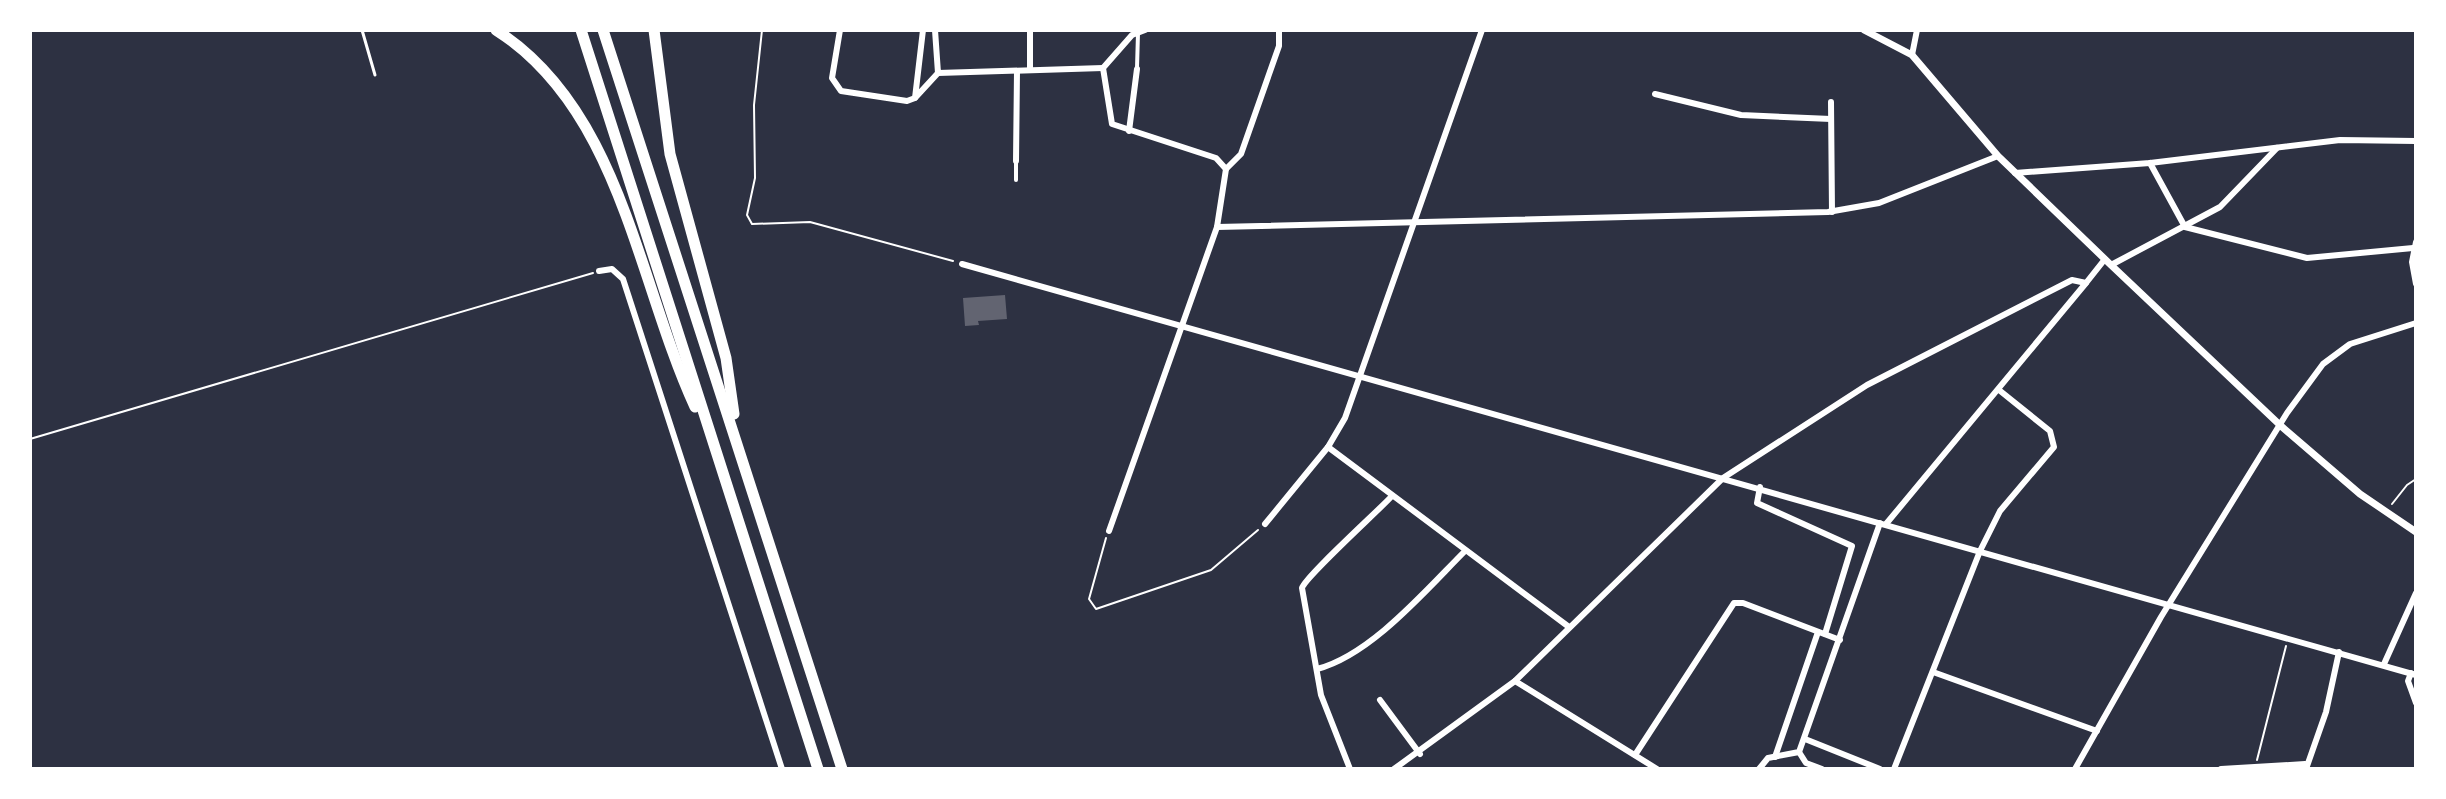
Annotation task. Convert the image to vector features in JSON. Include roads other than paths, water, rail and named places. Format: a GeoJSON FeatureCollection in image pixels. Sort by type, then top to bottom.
{"type":"FeatureCollection","features":[{"type":"Feature","properties":{"kind":"highway"},"geometry":{"type":"LineString","coordinates":[[496,30],[550,75],[578,111],[595,141],[679,373],[717,454]]}},
{"type":"Feature","properties":{"kind":"highway"},"geometry":{"type":"LineString","coordinates":[[581,30],[818,769]]}},
{"type":"Feature","properties":{"kind":"highway"},"geometry":{"type":"LineString","coordinates":[[603,30],[842,769]]}},
{"type":"Feature","properties":{"kind":"highway"},"geometry":{"type":"LineString","coordinates":[[654,30],[670,154],[726,358],[739,446]]}},
{"type":"Feature","properties":{"kind":"street"},"geometry":{"type":"LineString","coordinates":[[840,30],[832,78],[836,88],[907,101],[915,98],[938,73],[1103,68],[1138,30],[1145,30]]}},
{"type":"Feature","properties":{"kind":"street"},"geometry":{"type":"LineString","coordinates":[[915,98],[923,30]]}},
{"type":"Feature","properties":{"kind":"street"},"geometry":{"type":"LineString","coordinates":[[935,30],[938,73]]}},
{"type":"Feature","properties":{"kind":"street"},"geometry":{"type":"LineString","coordinates":[[1030,30],[1030,70]]}},
{"type":"Feature","properties":{"kind":"street"},"geometry":{"type":"LineString","coordinates":[[1129,131],[1137,69],[1138,30]]}},
{"type":"Feature","properties":{"kind":"street"},"geometry":{"type":"LineString","coordinates":[[1109,531],[1217,227],[1226,169],[1241,154],[1279,46],[1279,30]]}},
{"type":"Feature","properties":{"kind":"street"},"geometry":{"type":"LineString","coordinates":[[1265,524],[1328,447],[1345,418],[1482,30]]}},
{"type":"Feature","properties":{"kind":"street"},"geometry":{"type":"LineString","coordinates":[[1864,30],[1912,55],[1998,156],[2281,426],[2385,514],[2416,532]]}},
{"type":"Feature","properties":{"kind":"street"},"geometry":{"type":"LineString","coordinates":[[1912,55],[1917,30]]}},
{"type":"Feature","properties":{"kind":"street"},"geometry":{"type":"LineString","coordinates":[[1103,68],[1109,118],[1116,127],[1216,158],[1226,169]]}},
{"type":"Feature","properties":{"kind":"street"},"geometry":{"type":"LineString","coordinates":[[1016,180],[1017,71]]}},
{"type":"Feature","properties":{"kind":"street"},"geometry":{"type":"LineString","coordinates":[[1655,94],[1741,115],[1831,119]]}},
{"type":"Feature","properties":{"kind":"street"},"geometry":{"type":"LineString","coordinates":[[1831,102],[1832,212]]}},
{"type":"Feature","properties":{"kind":"street"},"geometry":{"type":"LineString","coordinates":[[2015,173],[2150,163],[2340,140],[2416,141]]}},
{"type":"Feature","properties":{"kind":"street"},"geometry":{"type":"LineString","coordinates":[[1799,752],[1883,524],[2086,283],[2108,262],[2185,227],[2220,207],[2277,148]]}},
{"type":"Feature","properties":{"kind":"street"},"geometry":{"type":"LineString","coordinates":[[1217,227],[1832,212],[1879,203],[1998,156]]}},
{"type":"Feature","properties":{"kind":"street"},"geometry":{"type":"LineString","coordinates":[[2150,163],[2185,227],[2307,258],[2414,245],[2416,284]]}},
{"type":"Feature","properties":{"kind":"street"},"geometry":{"type":"LineString","coordinates":[[962,264],[2384,664],[2413,674],[2408,681],[2416,703]]}},
{"type":"Feature","properties":{"kind":"street"},"geometry":{"type":"LineString","coordinates":[[599,271],[612,269],[623,279],[782,769]]}},
{"type":"Feature","properties":{"kind":"street"},"geometry":{"type":"LineString","coordinates":[[1394,769],[1420,754],[1515,681],[1723,478],[1867,385],[2072,280],[2086,283]]}},
{"type":"Feature","properties":{"kind":"street"},"geometry":{"type":"LineString","coordinates":[[2075,769],[2169,605],[2281,426],[2333,354],[2350,344],[2416,323]]}},
{"type":"Feature","properties":{"kind":"street"},"geometry":{"type":"LineString","coordinates":[[1894,769],[1980,551],[2000,511],[2054,447],[2050,431],[1999,390]]}},
{"type":"Feature","properties":{"kind":"street"},"geometry":{"type":"LineString","coordinates":[[1328,447],[1569,627]]}},
{"type":"Feature","properties":{"kind":"street"},"geometry":{"type":"LineString","coordinates":[[1760,487],[1757,503],[1852,546],[1774,757]]}},
{"type":"Feature","properties":{"kind":"street"},"geometry":{"type":"LineString","coordinates":[[1350,769],[1330,724],[1302,588],[1309,576],[1357,534],[1392,496]]}},
{"type":"Feature","properties":{"kind":"street"},"geometry":{"type":"LineString","coordinates":[[1317,669],[1342,660],[1362,645],[1416,600],[1465,551]]}},
{"type":"Feature","properties":{"kind":"street"},"geometry":{"type":"LineString","coordinates":[[2384,664],[2416,593]]}},
{"type":"Feature","properties":{"kind":"street"},"geometry":{"type":"LineString","coordinates":[[1635,755],[1734,603],[1743,603],[1840,640]]}},
{"type":"Feature","properties":{"kind":"street"},"geometry":{"type":"LineString","coordinates":[[2221,769],[2305,766],[2326,712],[2339,652]]}},
{"type":"Feature","properties":{"kind":"street"},"geometry":{"type":"LineString","coordinates":[[1933,672],[2097,731]]}},
{"type":"Feature","properties":{"kind":"street"},"geometry":{"type":"LineString","coordinates":[[1515,681],[1657,769]]}},
{"type":"Feature","properties":{"kind":"street"},"geometry":{"type":"LineString","coordinates":[[1380,700],[1420,754]]}},
{"type":"Feature","properties":{"kind":"street"},"geometry":{"type":"LineString","coordinates":[[1805,739],[1880,769]]}},
{"type":"Feature","properties":{"kind":"street"},"geometry":{"type":"LineString","coordinates":[[1759,769],[1762,762],[1799,752]]}},
{"type":"Feature","properties":{"kind":"street"},"geometry":{"type":"LineString","coordinates":[[1799,752],[1806,763],[1822,769]]}},
{"type":"Feature","properties":{"kind":"lane"},"geometry":{"type":"LineString","coordinates":[[362,30],[375,75]]}}]}
